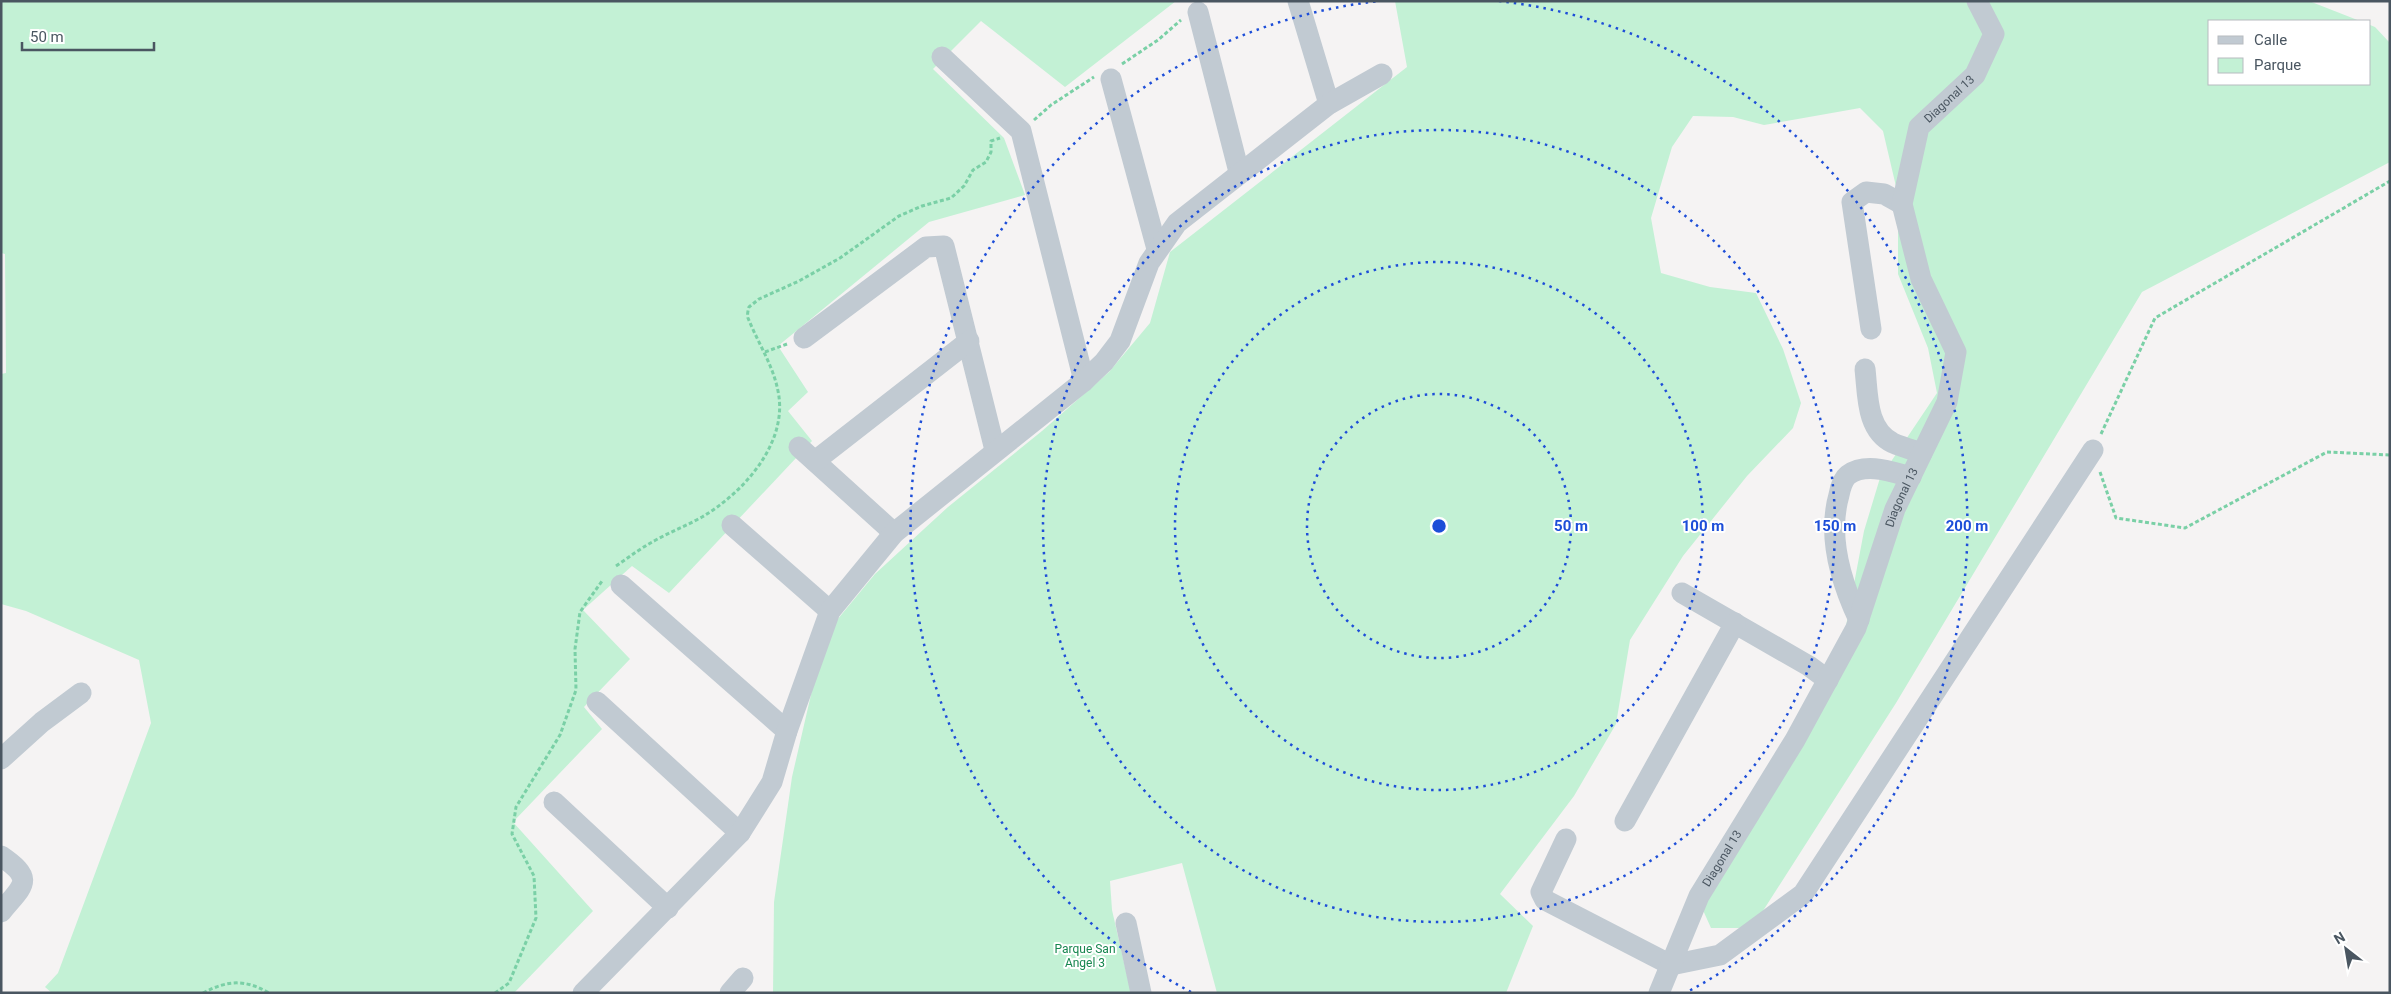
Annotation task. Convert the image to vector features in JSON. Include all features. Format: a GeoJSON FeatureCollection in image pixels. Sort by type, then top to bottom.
{"type":"FeatureCollection","features":[{"type":"Feature","properties":{"kind":"street"},"geometry":{"type":"LineString","coordinates":[[1298,1],[1328,104]]}},
{"type":"Feature","properties":{"kind":"street","name":"Diagonal 13"},"geometry":{"type":"LineString","coordinates":[[1659,993],[1698,896],[1795,740],[1859,620],[1895,509],[1947,402],[1956,352],[1921,280],[1902,204],[1919,127],[1975,75],[1994,34],[1977,1]]}},
{"type":"Feature","properties":{"kind":"street"},"geometry":{"type":"LineString","coordinates":[[1193,13],[1239,172]]}},
{"type":"Feature","properties":{"kind":"street"},"geometry":{"type":"LineString","coordinates":[[942,57],[1021,131],[1084,381]]}},
{"type":"Feature","properties":{"kind":"street"},"geometry":{"type":"LineString","coordinates":[[1108,73],[1157,249]]}},
{"type":"Feature","properties":{"kind":"street"},"geometry":{"type":"LineString","coordinates":[[583,993],[740,833],[772,782],[787,731],[830,611],[894,533],[995,450],[1084,381],[1104,362],[1120,341],[1143,277],[1157,249],[1189,211],[1328,104],[1382,74]]}},
{"type":"Feature","properties":{"kind":"street"},"geometry":{"type":"LineString","coordinates":[[1871,329],[1852,202],[1866,192],[1884,194],[1902,204]]}},
{"type":"Feature","properties":{"kind":"street"},"geometry":{"type":"LineString","coordinates":[[804,338],[926,247],[944,246],[995,450]]}},
{"type":"Feature","properties":{"kind":"street"},"geometry":{"type":"LineString","coordinates":[[815,461],[969,341]]}},
{"type":"Feature","properties":{"kind":"street"},"geometry":{"type":"LineString","coordinates":[[1865,370],[1870,410],[1876,430],[1891,442],[1922,453]]}},
{"type":"Feature","properties":{"kind":"street"},"geometry":{"type":"LineString","coordinates":[[799,447],[894,533]]}},
{"type":"Feature","properties":{"kind":"street"},"geometry":{"type":"LineString","coordinates":[[1566,839],[1541,892],[1545,900],[1671,965],[1720,955],[1803,894],[2093,450]]}},
{"type":"Feature","properties":{"kind":"street"},"geometry":{"type":"LineString","coordinates":[[1859,620],[1846,593],[1837,556],[1833,515],[1841,486],[1847,475],[1861,469],[1880,469],[1911,477]]}},
{"type":"Feature","properties":{"kind":"street"},"geometry":{"type":"LineString","coordinates":[[732,525],[830,611]]}},
{"type":"Feature","properties":{"kind":"street"},"geometry":{"type":"LineString","coordinates":[[612,577],[787,731]]}},
{"type":"Feature","properties":{"kind":"street"},"geometry":{"type":"LineString","coordinates":[[1682,593],[1809,666],[1828,680]]}},
{"type":"Feature","properties":{"kind":"street"},"geometry":{"type":"LineString","coordinates":[[1625,821],[1735,623]]}},
{"type":"Feature","properties":{"kind":"street"},"geometry":{"type":"LineString","coordinates":[[1,759],[42,722],[81,693]]}},
{"type":"Feature","properties":{"kind":"street"},"geometry":{"type":"LineString","coordinates":[[597,702],[740,833]]}},
{"type":"Feature","properties":{"kind":"street"},"geometry":{"type":"LineString","coordinates":[[554,802],[668,908]]}},
{"type":"Feature","properties":{"kind":"street"},"geometry":{"type":"LineString","coordinates":[[1,856],[18,868],[23,876],[23,885],[1,912]]}},
{"type":"Feature","properties":{"kind":"street"},"geometry":{"type":"LineString","coordinates":[[1126,923],[1141,993]]}},
{"type":"Feature","properties":{"kind":"path"},"geometry":{"type":"LineString","coordinates":[[496,993],[509,983],[536,918],[534,876],[512,834],[516,807],[560,735],[576,690],[575,649],[580,612],[612,577],[654,541],[716,507],[745,481],[770,447],[778,423],[779,396],[776,381],[765,352],[747,316],[749,307],[759,299],[799,281],[840,258],[899,216],[922,206],[951,198],[964,186],[973,170],[986,162],[991,152],[991,141],[1021,131],[1051,105],[1108,73],[1158,40],[1193,13]]}},
{"type":"Feature","properties":{"kind":"path"},"geometry":{"type":"LineString","coordinates":[[2390,182],[2155,318],[2093,450],[2116,518],[2185,528],[2327,452],[2390,456]]}},
{"type":"Feature","properties":{"kind":"path"},"geometry":{"type":"LineString","coordinates":[[203,993],[220,985],[241,983],[254,984],[269,993]]}},
{"type":"Feature","properties":{"kind":"green space"},"geometry":{"type":"Polygon","coordinates":[[[1,1],[1176,1],[1065,87],[981,21],[933,69],[1004,138],[1025,195],[929,222],[778,346],[808,392],[788,411],[812,441],[669,593],[632,566],[583,610],[630,659],[584,707],[602,729],[513,822],[593,911],[514,993],[52,993],[45,987],[58,973],[151,723],[139,660],[26,611],[1,604],[1,374],[6,373],[5,254],[1,253],[1,1]]]}},
{"type":"Feature","properties":{"kind":"green space","name":"Parque San Angel 3"},"geometry":{"type":"Polygon","coordinates":[[[1395,1],[2309,1],[2357,20],[2208,20],[2208,85],[2371,85],[2371,25],[2375,27],[2390,43],[2390,162],[2142,292],[1896,703],[1752,928],[1711,928],[1698,899],[1822,687],[1846,626],[1864,531],[1880,478],[1937,393],[1928,348],[1898,274],[1898,195],[1883,131],[1860,108],[1764,125],[1733,117],[1693,116],[1672,147],[1651,218],[1661,273],[1710,287],[1756,293],[1783,349],[1801,403],[1793,428],[1747,476],[1683,556],[1630,640],[1616,724],[1574,796],[1500,894],[1533,926],[1506,993],[1217,993],[1182,863],[1110,881],[1112,910],[1131,993],[773,993],[774,902],[792,777],[816,673],[837,620],[875,574],[948,507],[1042,431],[1109,372],[1150,323],[1170,252],[1407,67],[1395,1]]]}}]}
